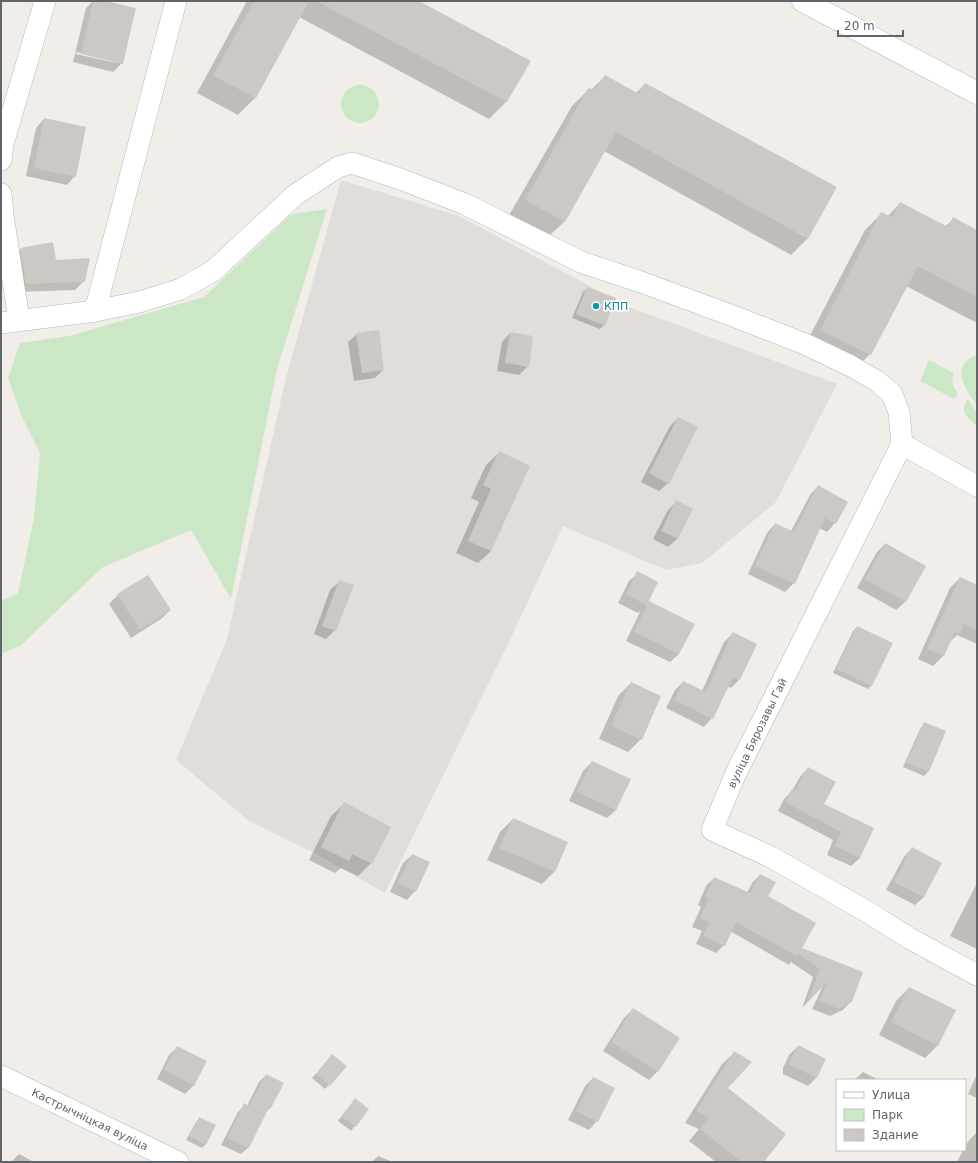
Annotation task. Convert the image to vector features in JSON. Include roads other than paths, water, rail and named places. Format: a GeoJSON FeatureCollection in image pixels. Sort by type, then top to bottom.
{"type":"FeatureCollection","features":[{"type":"Feature","properties":{"kind":"main road"},"geometry":{"type":"LineString","coordinates":[[803,1],[977,93]]}},
{"type":"Feature","properties":{"kind":"street"},"geometry":{"type":"LineString","coordinates":[[1,160],[3,144],[45,1]]}},
{"type":"Feature","properties":{"kind":"street"},"geometry":{"type":"LineString","coordinates":[[95,311],[176,1]]}},
{"type":"Feature","properties":{"kind":"street"},"geometry":{"type":"LineString","coordinates":[[1,194],[10,322],[95,311],[139,302],[181,289],[213,271],[295,195],[338,167],[352,163],[403,180],[465,204],[581,262],[641,282],[733,316],[805,344],[848,365],[877,382],[892,394],[899,412],[902,444],[977,486]]}},
{"type":"Feature","properties":{"kind":"street","name":"вуліца Бярозавы Гай"},"geometry":{"type":"LineString","coordinates":[[902,444],[736,773],[712,830],[771,857],[866,911],[909,938],[977,975]]}},
{"type":"Feature","properties":{"kind":"street","name":"Кастрычніцкая вуліца"},"geometry":{"type":"LineString","coordinates":[[1,1076],[178,1162]]}},
{"type":"Feature","properties":{"kind":"place","name":"КПП"},"geometry":{"type":"Point","coordinates":[596,306]}}]}
